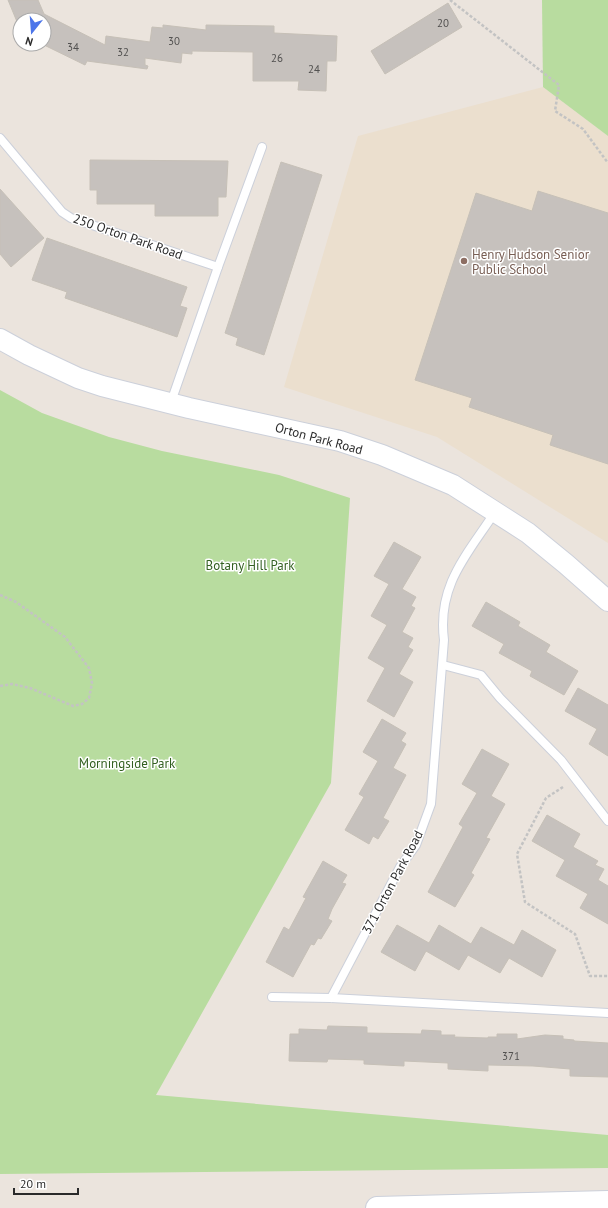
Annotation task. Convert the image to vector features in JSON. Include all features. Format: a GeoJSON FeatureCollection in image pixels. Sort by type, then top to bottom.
{"type":"FeatureCollection","features":[{"type":"Feature","properties":{"kind":"main road"},"geometry":{"type":"LineString","coordinates":[[377,1208],[608,1202]]}},
{"type":"Feature","properties":{"kind":"street","name":"Orton Park Road"},"geometry":{"type":"LineString","coordinates":[[0,339],[29,355],[78,378],[189,408],[316,435],[382,455],[453,485],[496,511],[528,533],[608,601]]}},
{"type":"Feature","properties":{"kind":"lane","name":"250 Orton Park Road"},"geometry":{"type":"LineString","coordinates":[[0,138],[62,212],[71,218],[218,267]]}},
{"type":"Feature","properties":{"kind":"lane"},"geometry":{"type":"LineString","coordinates":[[171,402],[262,147]]}},
{"type":"Feature","properties":{"kind":"lane","name":"371 Orton Park Road"},"geometry":{"type":"LineString","coordinates":[[331,998],[400,867],[416,845],[431,804],[444,640],[442,614],[448,588],[456,572],[496,511]]}},
{"type":"Feature","properties":{"kind":"lane"},"geometry":{"type":"LineString","coordinates":[[442,665],[481,676],[500,698],[561,760],[608,821]]}},
{"type":"Feature","properties":{"kind":"lane"},"geometry":{"type":"LineString","coordinates":[[272,997],[331,998],[608,1013]]}},
{"type":"Feature","properties":{"kind":"path"},"geometry":{"type":"LineString","coordinates":[[450,0],[559,85],[555,111],[583,129],[608,163]]}},
{"type":"Feature","properties":{"kind":"path"},"geometry":{"type":"LineString","coordinates":[[0,595],[16,602],[65,637],[89,668],[92,683],[89,698],[82,704],[73,706],[30,688],[12,684],[0,686]]}},
{"type":"Feature","properties":{"kind":"path"},"geometry":{"type":"LineString","coordinates":[[575,779],[546,798],[517,854],[525,902],[575,934],[590,976],[608,976]]}},
{"type":"Feature","properties":{"kind":"shaded area","name":"Henry Hudson Senior Public School"},"geometry":{"type":"Polygon","coordinates":[[[543,87],[608,136],[608,543],[437,437],[284,387],[358,136],[543,87]]]}},
{"type":"Feature","properties":{"kind":"green space"},"geometry":{"type":"Polygon","coordinates":[[[542,0],[608,0],[608,136],[543,87],[542,0]]]}},
{"type":"Feature","properties":{"kind":"green space"},"geometry":{"type":"Polygon","coordinates":[[[0,390],[42,413],[109,437],[162,451],[279,475],[350,498],[331,783],[156,1095],[608,1135],[608,1168],[0,1174],[0,390]]]}},
{"type":"Feature","properties":{"kind":"building"},"geometry":{"type":"Polygon","coordinates":[[[8,0],[38,0],[43,12],[13,12],[8,0]]]}},
{"type":"Feature","properties":{"kind":"building"},"geometry":{"type":"Polygon","coordinates":[[[448,3],[462,27],[385,74],[371,51],[448,3]]]}},
{"type":"Feature","properties":{"kind":"building"},"geometry":{"type":"Polygon","coordinates":[[[52,18],[105,45],[106,36],[150,42],[152,27],[163,28],[163,25],[206,30],[206,25],[274,26],[274,33],[337,36],[336,61],[327,61],[326,91],[298,90],[299,81],[253,81],[253,52],[192,51],[192,54],[182,53],[181,63],[145,58],[145,65],[148,66],[147,69],[87,61],[85,65],[52,49],[52,18]]]}},
{"type":"Feature","properties":{"kind":"building"},"geometry":{"type":"Polygon","coordinates":[[[90,160],[228,161],[226,197],[218,197],[218,216],[155,216],[155,204],[97,204],[97,190],[90,190],[90,160]]]}},
{"type":"Feature","properties":{"kind":"building"},"geometry":{"type":"Polygon","coordinates":[[[281,162],[322,175],[264,355],[236,345],[238,338],[225,333],[281,162]]]}},
{"type":"Feature","properties":{"kind":"building"},"geometry":{"type":"Polygon","coordinates":[[[0,189],[44,238],[11,267],[0,254],[0,189]]]}},
{"type":"Feature","properties":{"kind":"building"},"geometry":{"type":"Polygon","coordinates":[[[538,191],[608,213],[608,464],[550,445],[553,435],[469,407],[472,398],[415,380],[476,193],[532,211],[538,191]]]}},
{"type":"Feature","properties":{"kind":"building"},"geometry":{"type":"Polygon","coordinates":[[[47,238],[187,287],[180,306],[187,308],[177,337],[65,298],[67,292],[32,280],[47,238]]]}},
{"type":"Feature","properties":{"kind":"building"},"geometry":{"type":"Polygon","coordinates":[[[394,542],[421,557],[402,589],[416,597],[411,606],[415,608],[402,632],[413,638],[408,647],[413,650],[399,674],[413,682],[394,717],[367,701],[385,668],[368,658],[387,625],[371,616],[389,584],[374,576],[394,542]]]}},
{"type":"Feature","properties":{"kind":"building"},"geometry":{"type":"Polygon","coordinates":[[[486,602],[520,622],[518,626],[550,645],[546,652],[578,671],[564,695],[530,676],[532,671],[499,653],[504,644],[472,626],[486,602]]]}},
{"type":"Feature","properties":{"kind":"building"},"geometry":{"type":"Polygon","coordinates":[[[578,688],[608,705],[608,756],[589,744],[597,729],[565,711],[578,688]]]}},
{"type":"Feature","properties":{"kind":"building"},"geometry":{"type":"Polygon","coordinates":[[[382,719],[406,733],[401,741],[406,744],[393,768],[406,775],[383,818],[389,821],[378,839],[373,836],[369,844],[345,830],[364,797],[359,794],[378,761],[363,752],[382,719]]]}},
{"type":"Feature","properties":{"kind":"building"},"geometry":{"type":"Polygon","coordinates":[[[482,749],[509,764],[491,796],[505,804],[486,838],[490,839],[471,873],[474,875],[455,907],[428,892],[463,827],[459,824],[477,793],[462,784],[482,749]]]}},
{"type":"Feature","properties":{"kind":"building"},"geometry":{"type":"Polygon","coordinates":[[[547,815],[580,834],[573,847],[598,861],[595,865],[604,869],[598,880],[608,886],[608,924],[580,908],[588,894],[556,876],[565,860],[532,841],[547,815]]]}},
{"type":"Feature","properties":{"kind":"building"},"geometry":{"type":"Polygon","coordinates":[[[323,861],[347,875],[342,883],[346,884],[328,919],[332,921],[321,939],[318,938],[314,945],[311,944],[293,977],[266,962],[284,927],[289,930],[306,898],[303,897],[323,861]]]}},
{"type":"Feature","properties":{"kind":"building"},"geometry":{"type":"Polygon","coordinates":[[[397,925],[429,943],[439,925],[471,944],[481,927],[514,945],[522,930],[556,950],[542,977],[509,958],[500,973],[468,955],[459,970],[426,951],[415,971],[381,952],[397,925]]]}},
{"type":"Feature","properties":{"kind":"building"},"geometry":{"type":"Polygon","coordinates":[[[328,1026],[367,1027],[367,1033],[421,1034],[422,1030],[441,1031],[441,1035],[455,1035],[454,1037],[488,1038],[497,1037],[497,1034],[517,1034],[517,1039],[545,1035],[563,1036],[563,1039],[574,1041],[608,1043],[608,1077],[570,1076],[570,1069],[533,1066],[488,1065],[488,1071],[448,1069],[448,1063],[404,1061],[404,1066],[364,1064],[364,1060],[328,1059],[327,1062],[289,1061],[290,1034],[299,1034],[299,1029],[327,1030],[328,1026]]]}},
{"type":"Feature","properties":{"kind":"place","name":"Henry Hudson Senior Public School"},"geometry":{"type":"Point","coordinates":[464,261]}},
{"type":"Feature","properties":{"kind":"park label","name":"Botany Hill Park"},"geometry":{"type":"Point","coordinates":[250,565]}},
{"type":"Feature","properties":{"kind":"park label","name":"Morningside Park"},"geometry":{"type":"Point","coordinates":[127,763]}}]}
